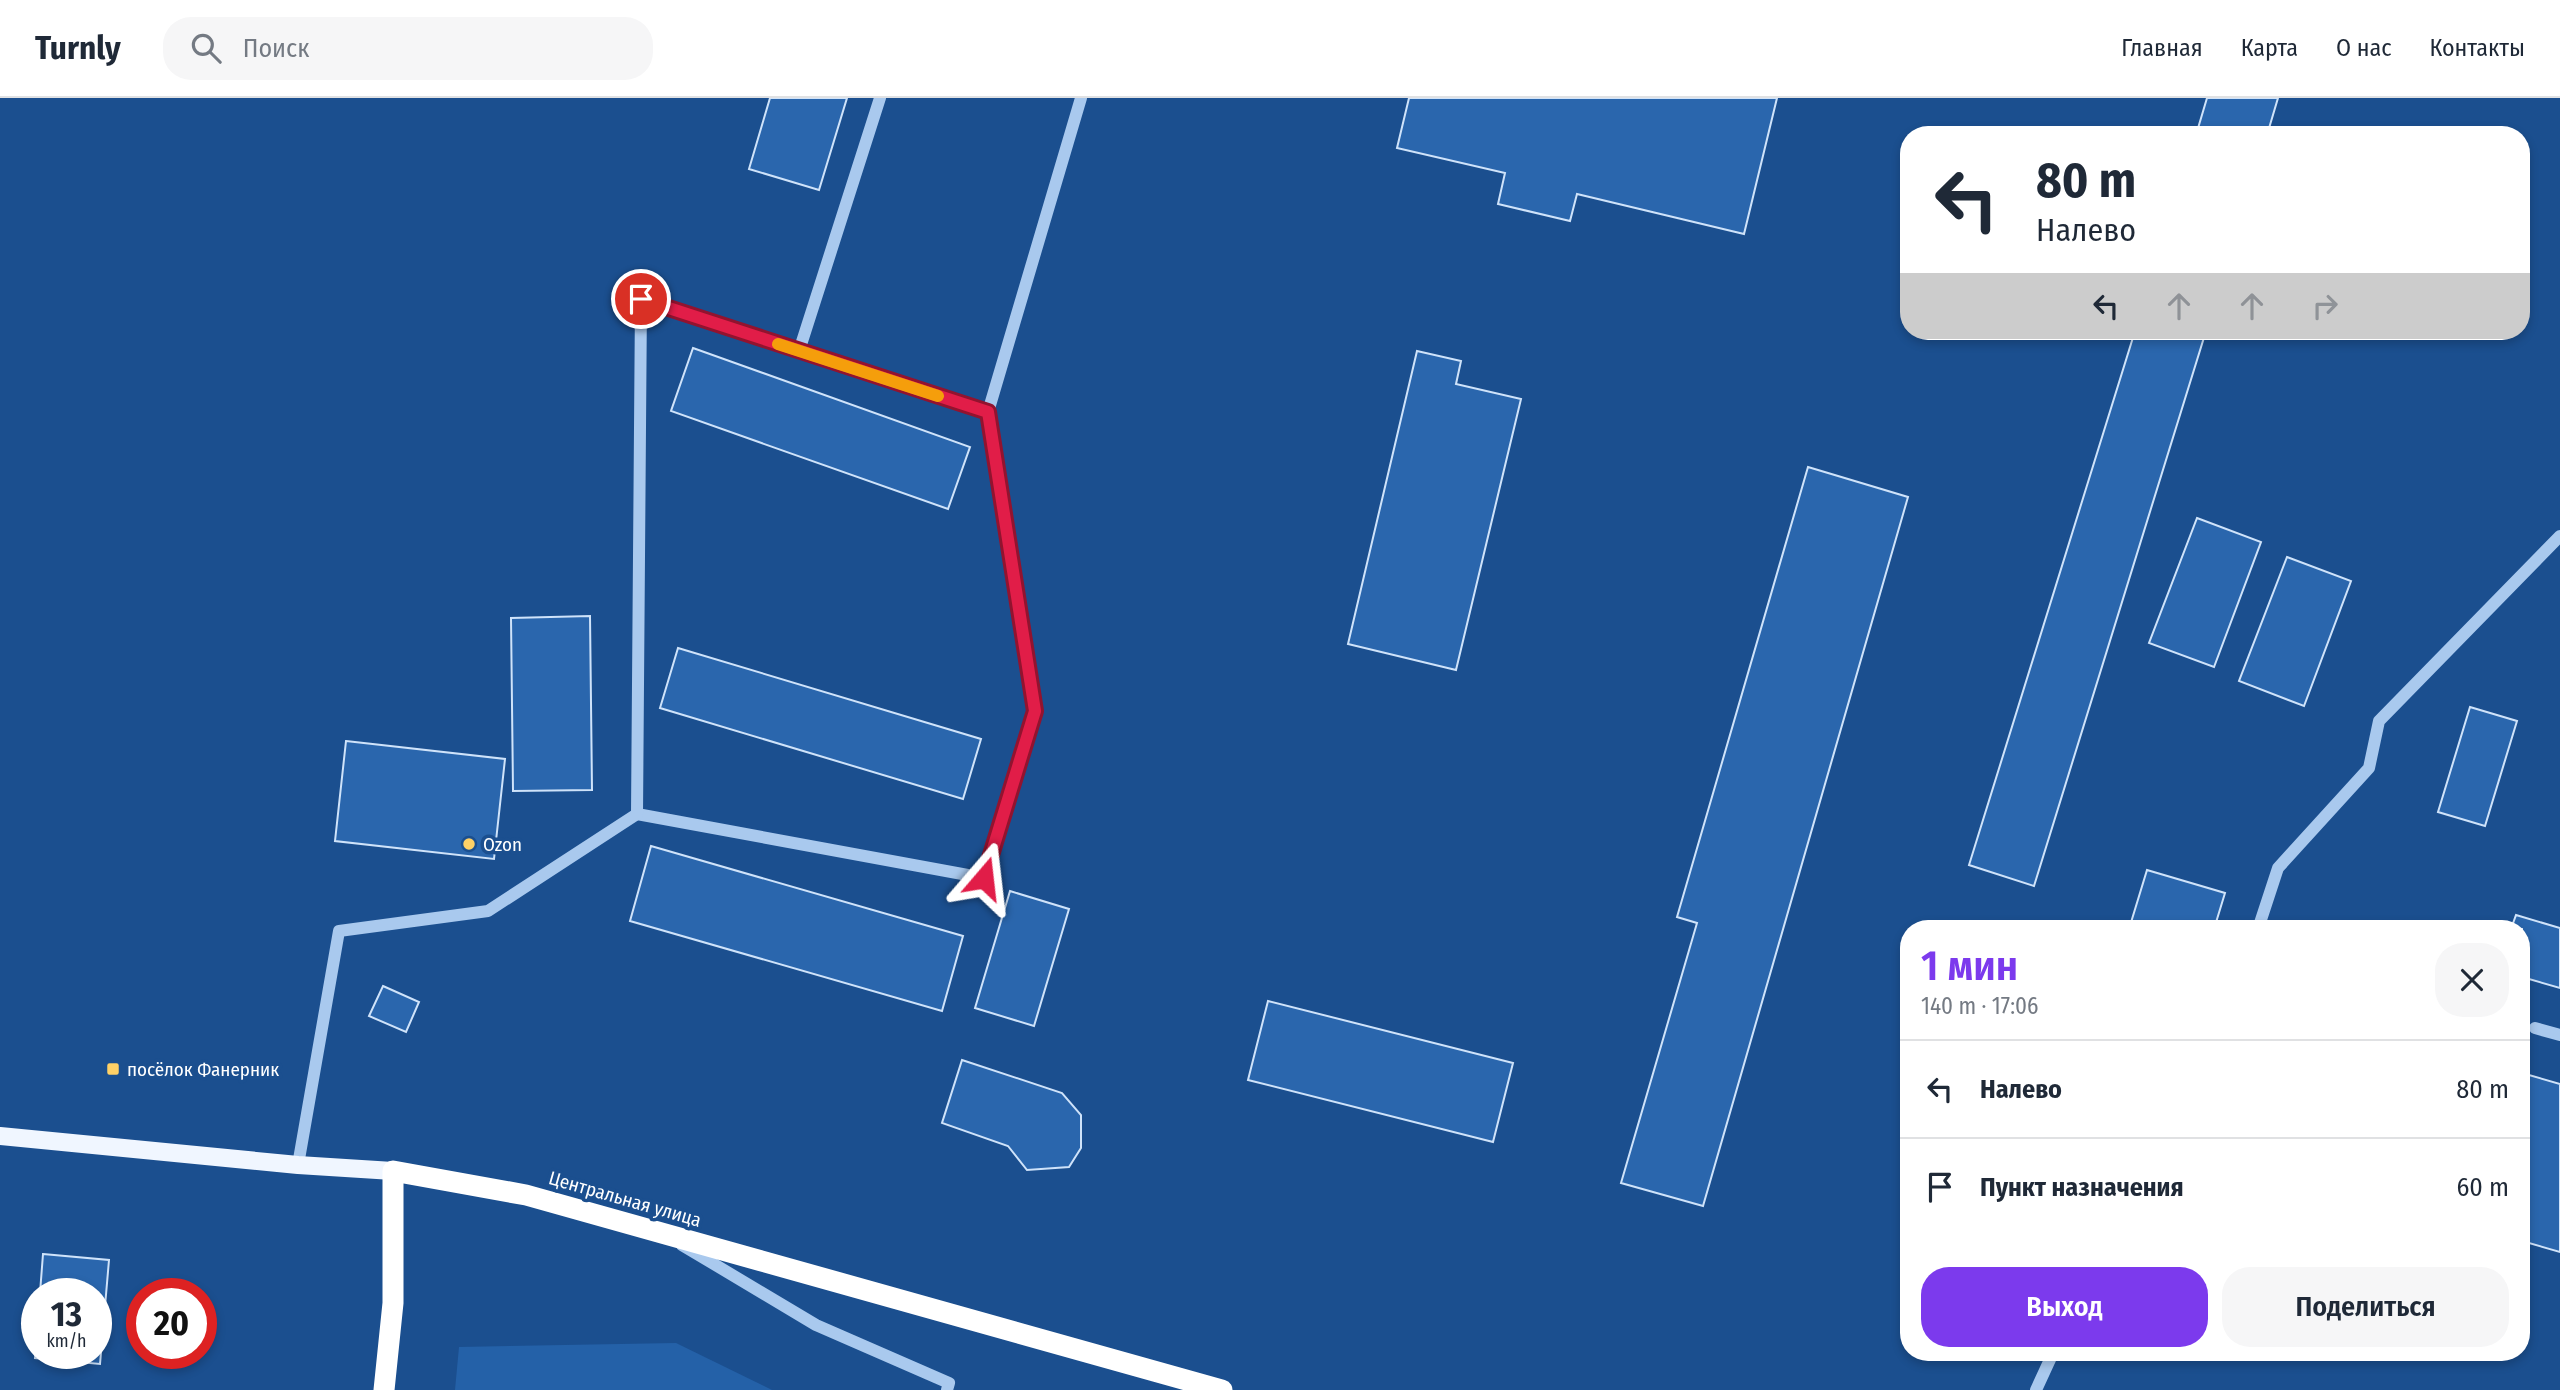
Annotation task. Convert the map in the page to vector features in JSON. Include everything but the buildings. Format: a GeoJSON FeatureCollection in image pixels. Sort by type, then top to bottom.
{"type":"FeatureCollection","features":[{"type":"Feature","properties":{"kind":"highway","name":"Центральная улица"},"geometry":{"type":"LineString","coordinates":[[393,1171],[526,1195],[1222,1390]]}},
{"type":"Feature","properties":{"kind":"highway"},"geometry":{"type":"LineString","coordinates":[[384,1390],[393,1303],[393,1171]]}},
{"type":"Feature","properties":{"kind":"main road","name":"Центральная улица"},"geometry":{"type":"LineString","coordinates":[[0,1136],[298,1165],[393,1171]]}},
{"type":"Feature","properties":{"kind":"lane"},"geometry":{"type":"LineString","coordinates":[[799,351],[880,98]]}},
{"type":"Feature","properties":{"kind":"lane"},"geometry":{"type":"LineString","coordinates":[[298,1165],[339,931],[488,911],[637,814],[984,878],[1035,711],[988,412],[1081,98]]}},
{"type":"Feature","properties":{"kind":"lane"},"geometry":{"type":"LineString","coordinates":[[637,814],[641,299],[988,412]]}},
{"type":"Feature","properties":{"kind":"lane"},"geometry":{"type":"LineString","coordinates":[[2261,920],[2278,868],[2369,768],[2379,721],[2560,536]]}},
{"type":"Feature","properties":{"kind":"lane"},"geometry":{"type":"LineString","coordinates":[[2535,1028],[2560,1035]]}},
{"type":"Feature","properties":{"kind":"lane"},"geometry":{"type":"LineString","coordinates":[[659,1232],[816,1325],[948,1387]]}},
{"type":"Feature","properties":{"kind":"lane"},"geometry":{"type":"LineString","coordinates":[[2036,1390],[2049,1361]]}},
{"type":"Feature","properties":{"kind":"shaded area"},"geometry":{"type":"Polygon","coordinates":[[[676,1343],[772,1390],[455,1390],[459,1347],[676,1343]]]}},
{"type":"Feature","properties":{"kind":"slow traffic"},"geometry":{"type":"LineString","coordinates":[[778,344],[938,396]]}},
{"type":"Feature","properties":{"kind":"place","name":"Ozon"},"geometry":{"type":"Point","coordinates":[469,844]}},
{"type":"Feature","properties":{"kind":"place","name":"посёлок Фанерник"},"geometry":{"type":"Point","coordinates":[113,1069]}},
{"type":"Feature","properties":{"kind":"route"},"geometry":{"type":"LineString","coordinates":[[641,299],[988,412],[1035,711],[984,878]]}}]}
